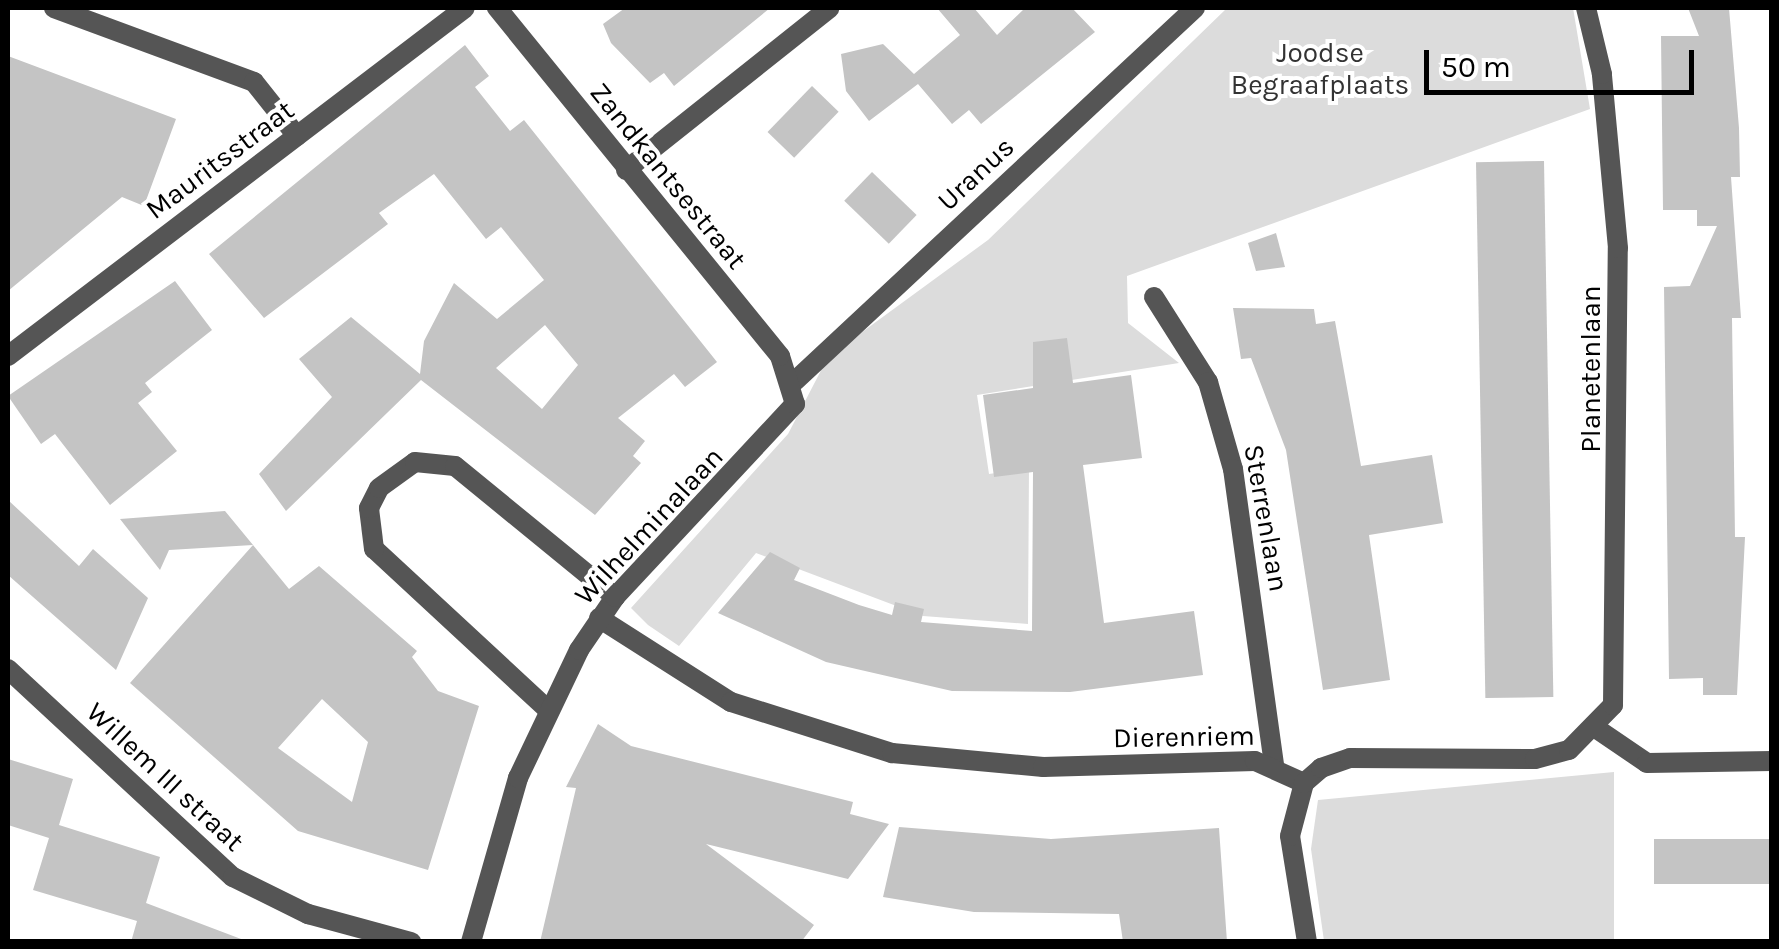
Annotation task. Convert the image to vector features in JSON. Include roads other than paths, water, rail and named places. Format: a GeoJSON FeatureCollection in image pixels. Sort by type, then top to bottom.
{"type":"FeatureCollection","features":[{"type":"Feature","properties":{"kind":"street"},"geometry":{"type":"LineString","coordinates":[[54,8],[254,82],[297,136]]}},
{"type":"Feature","properties":{"kind":"street","name":"Mauritsstraat"},"geometry":{"type":"LineString","coordinates":[[8,356],[465,8]]}},
{"type":"Feature","properties":{"kind":"street","name":"Zandkantsestraat"},"geometry":{"type":"LineString","coordinates":[[498,8],[794,381]]}},
{"type":"Feature","properties":{"kind":"street"},"geometry":{"type":"LineString","coordinates":[[626,170],[830,8]]}},
{"type":"Feature","properties":{"kind":"street","name":"Uranus"},"geometry":{"type":"LineString","coordinates":[[794,381],[1195,8]]}},
{"type":"Feature","properties":{"kind":"street","name":"Planetenlaan"},"geometry":{"type":"LineString","coordinates":[[1586,8],[1602,74],[1618,258],[1618,673],[1597,729]]}},
{"type":"Feature","properties":{"kind":"street","name":"Sterrenlaan"},"geometry":{"type":"LineString","coordinates":[[1154,297],[1208,382],[1234,469],[1274,765]]}},
{"type":"Feature","properties":{"kind":"street","name":"Wilhelminalaan"},"geometry":{"type":"LineString","coordinates":[[471,942],[546,708],[599,618],[616,597],[786,420],[794,381]]}},
{"type":"Feature","properties":{"kind":"street"},"geometry":{"type":"LineString","coordinates":[[546,708],[374,548],[369,508],[379,488],[415,462],[454,466],[616,597]]}},
{"type":"Feature","properties":{"kind":"street","name":"Dierenriem"},"geometry":{"type":"LineString","coordinates":[[599,618],[731,702],[892,753],[1044,767],[1274,765],[1304,783]]}},
{"type":"Feature","properties":{"kind":"street","name":"Willem III straat"},"geometry":{"type":"LineString","coordinates":[[8,669],[233,876],[308,914],[412,942]]}},
{"type":"Feature","properties":{"kind":"street"},"geometry":{"type":"LineString","coordinates":[[1307,942],[1290,836],[1304,783],[1350,758],[1535,759],[1597,729],[1646,762],[1772,761]]}},
{"type":"Feature","properties":{"kind":"park label","name":"Joodse Begraafplaats"},"geometry":{"type":"Point","coordinates":[1320,69]}}]}
